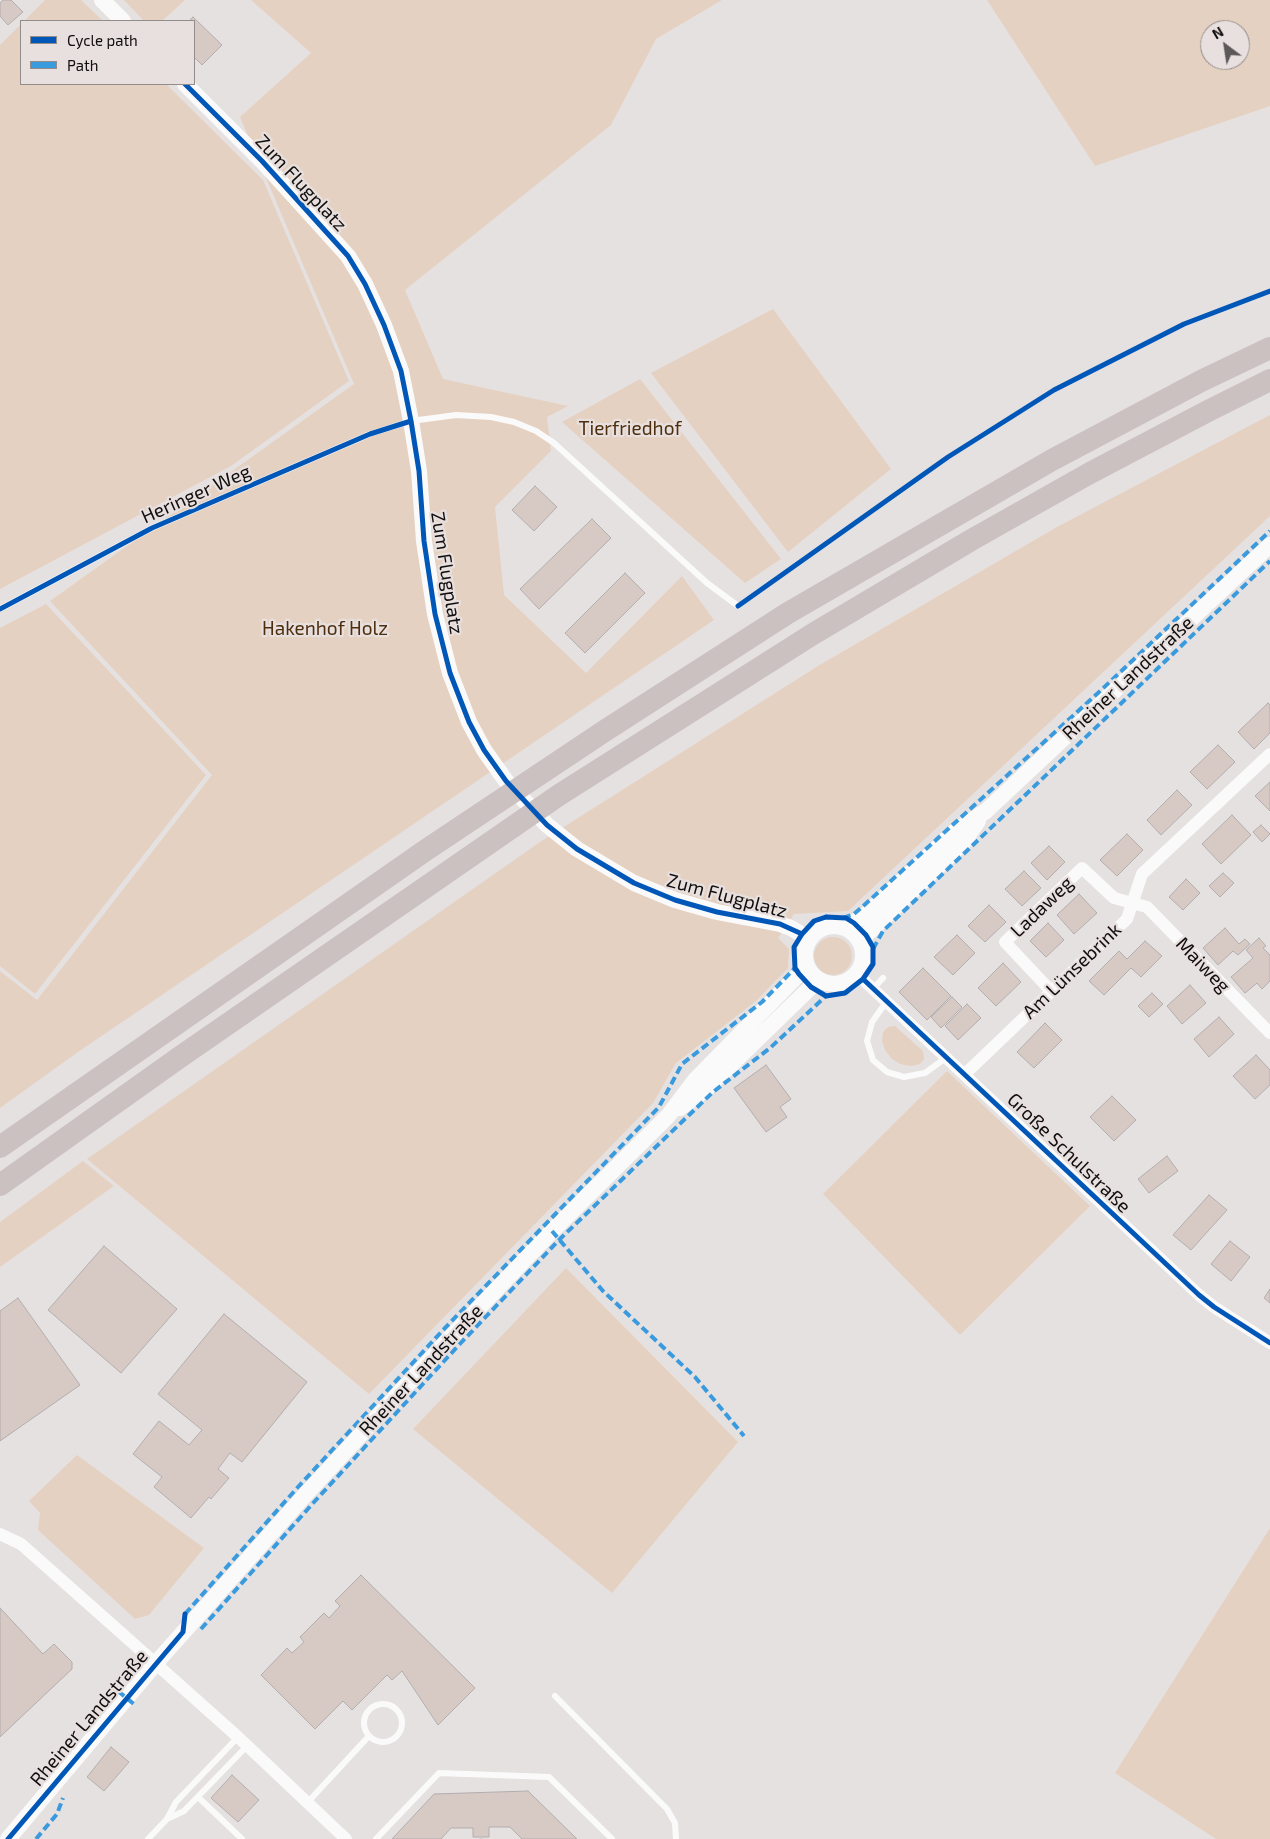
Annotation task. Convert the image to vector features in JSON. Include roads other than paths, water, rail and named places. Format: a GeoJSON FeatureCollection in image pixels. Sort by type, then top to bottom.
{"type":"FeatureCollection","features":[{"type":"Feature","properties":{"kind":"highway"},"geometry":{"type":"LineString","coordinates":[[0,1147],[426,850],[606,730],[788,614],[1052,460],[1270,348]]}},
{"type":"Feature","properties":{"kind":"highway"},"geometry":{"type":"LineString","coordinates":[[0,1185],[180,1057],[551,801],[813,634],[973,539],[1090,473],[1270,380]]}},
{"type":"Feature","properties":{"kind":"street"},"geometry":{"type":"LineString","coordinates":[[102,0],[122,20]]}},
{"type":"Feature","properties":{"kind":"street","name":"Zum Flugplatz"},"geometry":{"type":"LineString","coordinates":[[186,85],[262,161],[348,256],[366,284],[401,371],[419,470],[424,541],[435,614],[450,673],[469,722],[484,750],[506,781],[547,825],[577,849],[634,883],[675,900],[717,912],[780,924],[791,928],[809,939]]}},
{"type":"Feature","properties":{"kind":"street","name":"Rheiner Landstraße"},"geometry":{"type":"LineString","coordinates":[[845,928],[867,914],[953,833],[986,811],[1270,546]]}},
{"type":"Feature","properties":{"kind":"street","name":"Am Lünsebrink"},"geometry":{"type":"LineString","coordinates":[[965,1074],[1126,919],[1142,874],[1270,754]]}},
{"type":"Feature","properties":{"kind":"street","name":"Rheiner Landstraße"},"geometry":{"type":"LineString","coordinates":[[861,944],[871,930],[963,843],[986,811]]}},
{"type":"Feature","properties":{"kind":"street","name":"Ladaweg"},"geometry":{"type":"LineString","coordinates":[[1051,991],[1005,942],[1082,868],[1114,898],[1132,902]]}},
{"type":"Feature","properties":{"kind":"street","name":"Maiweg"},"geometry":{"type":"LineString","coordinates":[[1132,902],[1147,908],[1270,1033]]}},
{"type":"Feature","properties":{"kind":"street"},"geometry":{"type":"LineString","coordinates":[[825,927],[845,928],[852,932],[861,944],[863,959],[857,974],[840,984],[820,982],[808,971],[805,963],[804,955],[809,939],[825,927]]}},
{"type":"Feature","properties":{"kind":"street","name":"Rheiner Landstraße"},"geometry":{"type":"LineString","coordinates":[[8,1839],[156,1663],[305,1495],[451,1337],[668,1116],[695,1080],[799,974],[805,963]]}},
{"type":"Feature","properties":{"kind":"street","name":"Große Schulstraße"},"geometry":{"type":"LineString","coordinates":[[857,974],[1199,1294],[1214,1307],[1270,1343]]}},
{"type":"Feature","properties":{"kind":"street","name":"Rheiner Landstraße"},"geometry":{"type":"LineString","coordinates":[[668,1116],[705,1090],[811,986],[820,982]]}},
{"type":"Feature","properties":{"kind":"street"},"geometry":{"type":"LineString","coordinates":[[0,1534],[21,1544],[156,1663]]}},
{"type":"Feature","properties":{"kind":"street","name":"Rheiner Landstraße"},"geometry":{"type":"LineString","coordinates":[[156,1663],[248,1746],[346,1839]]}},
{"type":"Feature","properties":{"kind":"lane","name":"Heringer Weg"},"geometry":{"type":"LineString","coordinates":[[0,609],[152,528],[370,434],[411,422],[456,415],[492,417],[536,430],[554,443],[707,583],[738,606]]}},
{"type":"Feature","properties":{"kind":"lane"},"geometry":{"type":"LineString","coordinates":[[873,988],[883,978]]}},
{"type":"Feature","properties":{"kind":"lane"},"geometry":{"type":"LineString","coordinates":[[887,1001],[872,1022],[867,1040],[873,1060],[887,1072],[904,1077],[925,1073],[947,1057]]}},
{"type":"Feature","properties":{"kind":"lane"},"geometry":{"type":"LineString","coordinates":[[555,1696],[667,1810],[675,1823],[676,1839]]}},
{"type":"Feature","properties":{"kind":"lane"},"geometry":{"type":"LineString","coordinates":[[384,1704],[395,1709],[401,1718],[402,1725],[398,1735],[388,1742],[379,1742],[369,1736],[364,1722],[368,1711],[373,1707],[384,1704]]}},
{"type":"Feature","properties":{"kind":"lane"},"geometry":{"type":"LineString","coordinates":[[307,1803],[369,1736]]}},
{"type":"Feature","properties":{"kind":"lane"},"geometry":{"type":"LineString","coordinates":[[148,1839],[167,1819],[176,1802],[238,1737]]}},
{"type":"Feature","properties":{"kind":"lane"},"geometry":{"type":"LineString","coordinates":[[167,1819],[184,1811],[248,1746]]}},
{"type":"Feature","properties":{"kind":"lane"},"geometry":{"type":"LineString","coordinates":[[376,1839],[439,1773],[549,1777],[612,1839]]}},
{"type":"Feature","properties":{"kind":"lane"},"geometry":{"type":"LineString","coordinates":[[198,1797],[242,1839]]}},
{"type":"Feature","properties":{"kind":"park label","name":"Tierfriedhof"},"geometry":{"type":"Point","coordinates":[630,429]}},
{"type":"Feature","properties":{"kind":"park label","name":"Hakenhof Holz"},"geometry":{"type":"Point","coordinates":[325,629]}}]}
